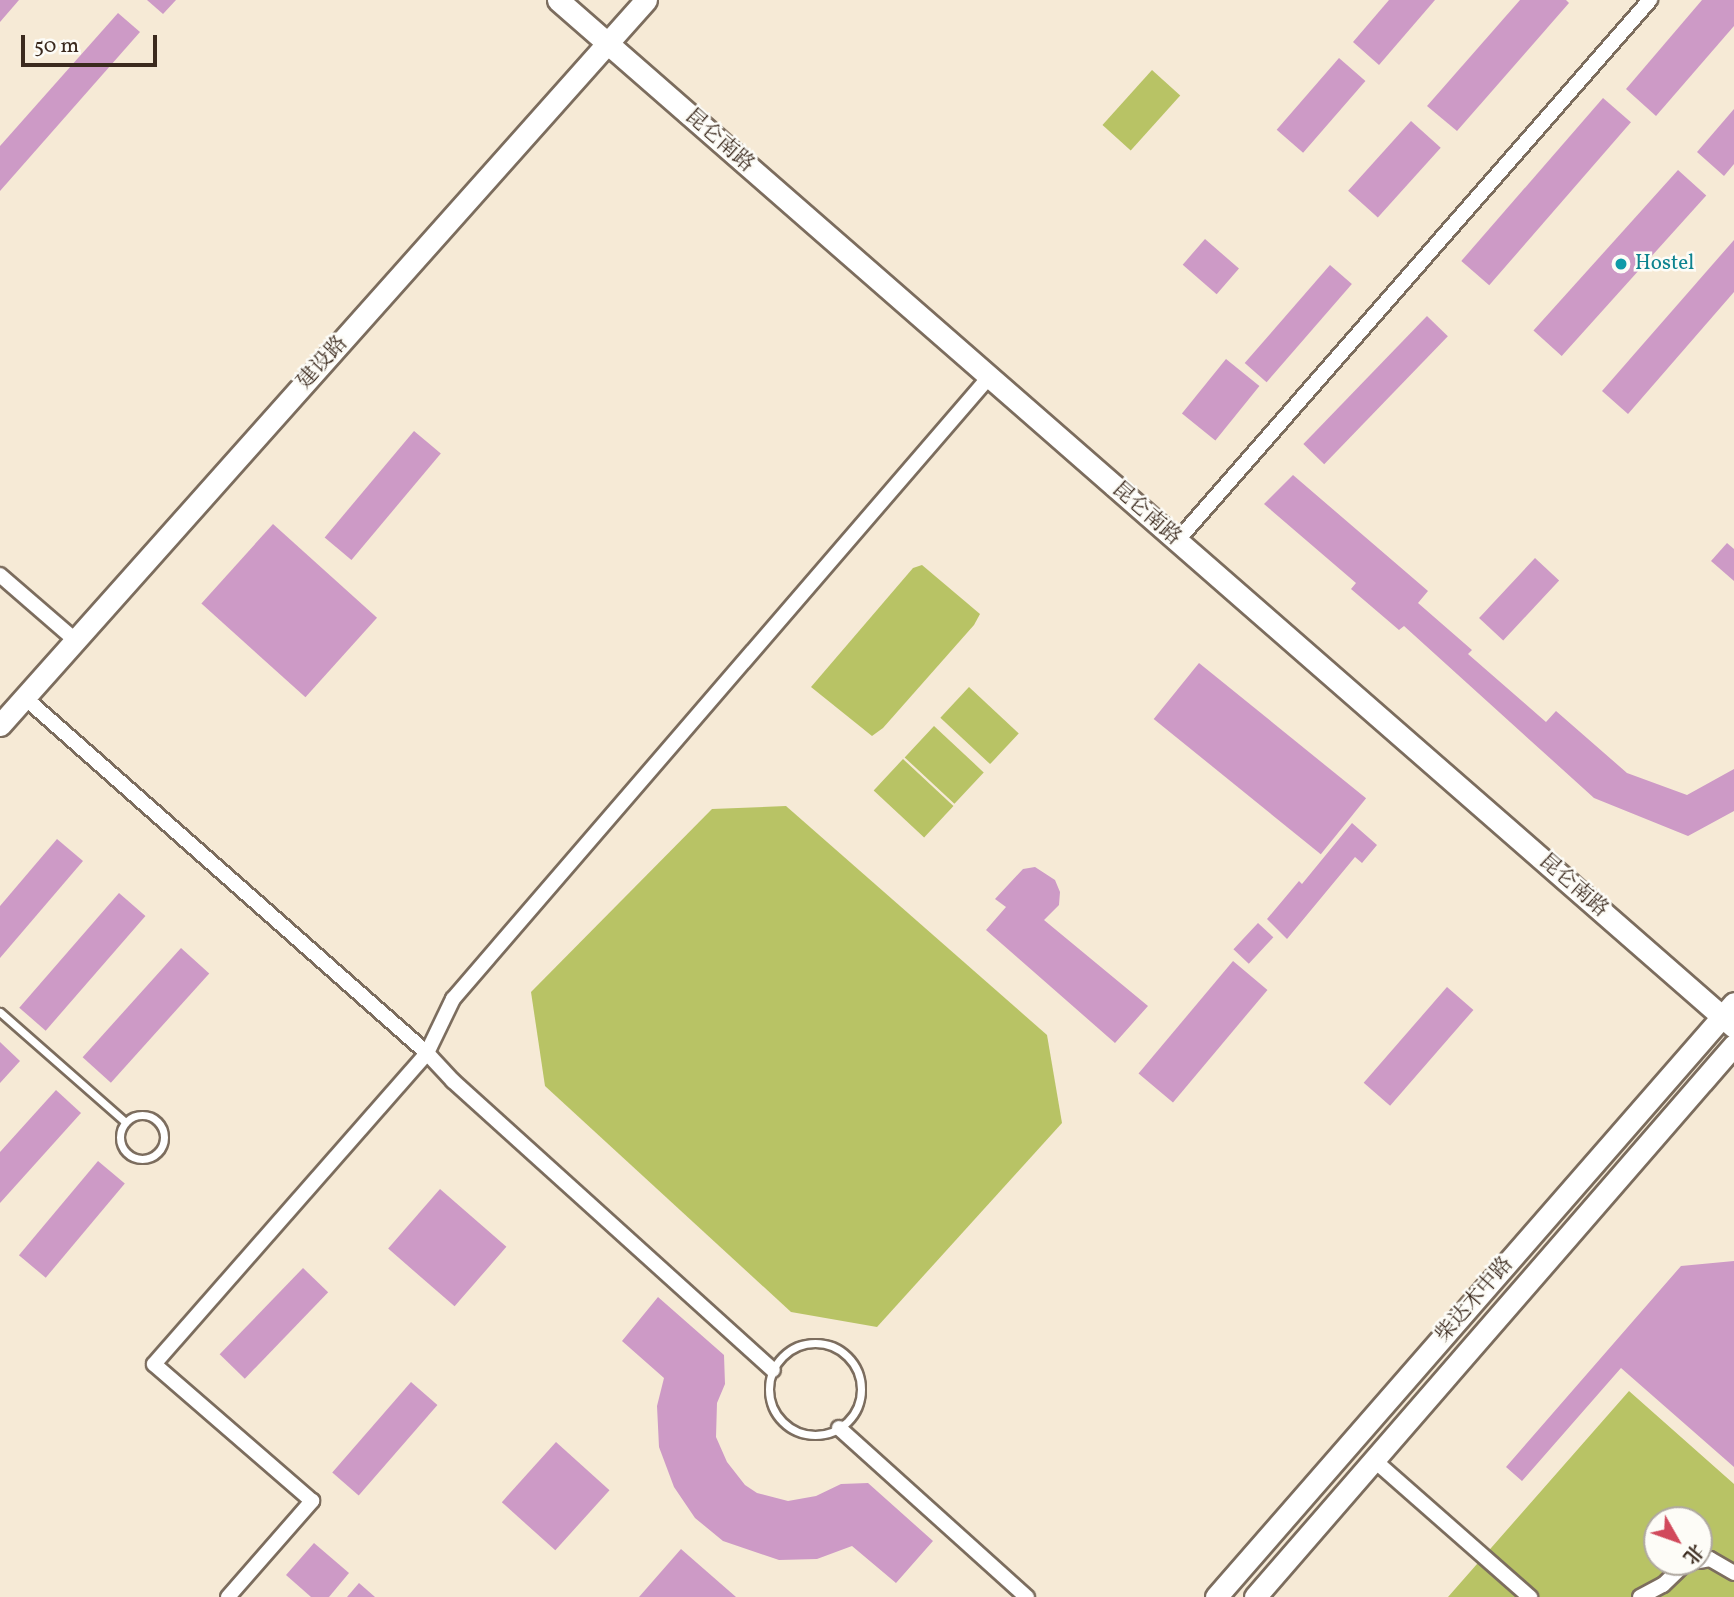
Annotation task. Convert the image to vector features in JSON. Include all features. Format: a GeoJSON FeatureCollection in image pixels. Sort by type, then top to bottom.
{"type":"FeatureCollection","features":[{"type":"Feature","properties":{"kind":"main road","name":"昆仑南路"},"geometry":{"type":"LineString","coordinates":[[558,0],[1177,541],[1730,1015]]}},
{"type":"Feature","properties":{"kind":"main road","name":"建设路"},"geometry":{"type":"LineString","coordinates":[[0,725],[646,0]]}},
{"type":"Feature","properties":{"kind":"main road","name":"柴达木中路"},"geometry":{"type":"LineString","coordinates":[[1216,1597],[1730,1015]]}},
{"type":"Feature","properties":{"kind":"main road","name":"柴达木中路"},"geometry":{"type":"LineString","coordinates":[[1255,1597],[1734,1045]]}},
{"type":"Feature","properties":{"kind":"street"},"geometry":{"type":"LineString","coordinates":[[1177,541],[1650,0]]}},
{"type":"Feature","properties":{"kind":"street"},"geometry":{"type":"LineString","coordinates":[[228,1597],[312,1501],[154,1364],[427,1053],[453,999],[990,376]]}},
{"type":"Feature","properties":{"kind":"street"},"geometry":{"type":"LineString","coordinates":[[0,575],[75,640]]}},
{"type":"Feature","properties":{"kind":"street"},"geometry":{"type":"LineString","coordinates":[[24,697],[427,1053],[453,1081],[773,1370]]}},
{"type":"Feature","properties":{"kind":"street"},"geometry":{"type":"LineString","coordinates":[[839,1428],[1027,1597]]}},
{"type":"Feature","properties":{"kind":"street"},"geometry":{"type":"LineString","coordinates":[[1374,1460],[1530,1597]]}},
{"type":"Feature","properties":{"kind":"street"},"geometry":{"type":"LineString","coordinates":[[1713,1561],[1734,1573]]}},
{"type":"Feature","properties":{"kind":"street"},"geometry":{"type":"LineString","coordinates":[[1640,1597],[1663,1585],[1672,1576]]}},
{"type":"Feature","properties":{"kind":"lane"},"geometry":{"type":"LineString","coordinates":[[0,1012],[125,1122]]}},
{"type":"Feature","properties":{"kind":"lane"},"geometry":{"type":"LineString","coordinates":[[141,1115],[157,1121],[164,1136],[158,1152],[143,1159],[127,1153],[119,1138],[125,1122],[141,1115]]}},
{"type":"Feature","properties":{"kind":"lane"},"geometry":{"type":"LineString","coordinates":[[812,1342],[830,1345],[846,1354],[856,1368],[861,1386],[859,1404],[850,1420],[839,1428],[817,1436],[799,1434],[783,1424],[773,1410],[768,1392],[773,1370],[780,1359],[794,1347],[812,1342]]}},
{"type":"Feature","properties":{"kind":"green space"},"geometry":{"type":"Polygon","coordinates":[[[1152,70],[1180,95],[1131,150],[1102,125],[1152,70]]]}},
{"type":"Feature","properties":{"kind":"green space"},"geometry":{"type":"Polygon","coordinates":[[[922,565],[980,614],[974,625],[883,728],[872,736],[811,687],[913,568],[922,565]]]}},
{"type":"Feature","properties":{"kind":"green space"},"geometry":{"type":"Polygon","coordinates":[[[969,687],[1019,733],[990,764],[940,718],[969,687]]]}},
{"type":"Feature","properties":{"kind":"green space"},"geometry":{"type":"Polygon","coordinates":[[[934,726],[984,772],[954,804],[905,757],[934,726]]]}},
{"type":"Feature","properties":{"kind":"green space"},"geometry":{"type":"Polygon","coordinates":[[[903,759],[953,806],[924,838],[874,790],[903,759]]]}},
{"type":"Feature","properties":{"kind":"green space"},"geometry":{"type":"Polygon","coordinates":[[[786,806],[1047,1035],[1062,1123],[877,1327],[791,1312],[545,1086],[531,992],[712,809],[786,806]]]}},
{"type":"Feature","properties":{"kind":"green space"},"geometry":{"type":"Polygon","coordinates":[[[1629,1391],[1734,1484],[1734,1597],[1448,1597],[1629,1391]]]}},
{"type":"Feature","properties":{"kind":"building"},"geometry":{"type":"Polygon","coordinates":[[[0,0],[19,0],[0,22],[0,0]]]}},
{"type":"Feature","properties":{"kind":"building"},"geometry":{"type":"Polygon","coordinates":[[[147,0],[176,0],[163,14],[147,0]]]}},
{"type":"Feature","properties":{"kind":"building"},"geometry":{"type":"Polygon","coordinates":[[[1389,0],[1435,0],[1379,65],[1353,42],[1389,0]]]}},
{"type":"Feature","properties":{"kind":"building"},"geometry":{"type":"Polygon","coordinates":[[[1520,0],[1566,0],[1569,3],[1457,131],[1427,106],[1520,0]]]}},
{"type":"Feature","properties":{"kind":"building"},"geometry":{"type":"Polygon","coordinates":[[[1702,0],[1734,0],[1734,26],[1656,116],[1626,89],[1702,0]]]}},
{"type":"Feature","properties":{"kind":"building"},"geometry":{"type":"Polygon","coordinates":[[[118,13],[140,32],[0,191],[0,146],[118,13]]]}},
{"type":"Feature","properties":{"kind":"building"},"geometry":{"type":"Polygon","coordinates":[[[1339,58],[1365,81],[1303,153],[1277,130],[1339,58]]]}},
{"type":"Feature","properties":{"kind":"building"},"geometry":{"type":"Polygon","coordinates":[[[1603,98],[1631,122],[1489,285],[1461,261],[1603,98]]]}},
{"type":"Feature","properties":{"kind":"building"},"geometry":{"type":"Polygon","coordinates":[[[1734,109],[1734,164],[1724,176],[1697,152],[1734,109]]]}},
{"type":"Feature","properties":{"kind":"building"},"geometry":{"type":"Polygon","coordinates":[[[1411,121],[1441,148],[1378,218],[1348,191],[1411,121]]]}},
{"type":"Feature","properties":{"kind":"building","name":"Hostel"},"geometry":{"type":"Polygon","coordinates":[[[1678,170],[1706,195],[1562,356],[1533,331],[1678,170]]]}},
{"type":"Feature","properties":{"kind":"building"},"geometry":{"type":"Polygon","coordinates":[[[1205,239],[1239,269],[1217,294],[1183,265],[1205,239]]]}},
{"type":"Feature","properties":{"kind":"building"},"geometry":{"type":"Polygon","coordinates":[[[1734,240],[1734,292],[1628,414],[1602,391],[1734,240]]]}},
{"type":"Feature","properties":{"kind":"building"},"geometry":{"type":"Polygon","coordinates":[[[1330,265],[1352,284],[1267,382],[1245,363],[1330,265]]]}},
{"type":"Feature","properties":{"kind":"building"},"geometry":{"type":"Polygon","coordinates":[[[1427,316],[1448,336],[1324,464],[1303,444],[1427,316]]]}},
{"type":"Feature","properties":{"kind":"building"},"geometry":{"type":"Polygon","coordinates":[[[1226,359],[1259,386],[1215,440],[1182,413],[1226,359]]]}},
{"type":"Feature","properties":{"kind":"building"},"geometry":{"type":"Polygon","coordinates":[[[414,431],[441,453],[351,560],[325,537],[414,431]]]}},
{"type":"Feature","properties":{"kind":"building"},"geometry":{"type":"Polygon","coordinates":[[[1293,475],[1428,591],[1418,603],[1472,650],[1468,654],[1546,722],[1556,711],[1627,773],[1687,795],[1734,769],[1734,811],[1688,836],[1594,798],[1404,626],[1399,630],[1351,589],[1356,583],[1264,504],[1293,475]]]}},
{"type":"Feature","properties":{"kind":"building"},"geometry":{"type":"Polygon","coordinates":[[[273,524],[377,618],[305,697],[201,604],[273,524]]]}},
{"type":"Feature","properties":{"kind":"building"},"geometry":{"type":"Polygon","coordinates":[[[1727,543],[1734,549],[1734,581],[1711,561],[1727,543]]]}},
{"type":"Feature","properties":{"kind":"building"},"geometry":{"type":"Polygon","coordinates":[[[1535,558],[1559,581],[1503,640],[1479,618],[1535,558]]]}},
{"type":"Feature","properties":{"kind":"building"},"geometry":{"type":"Polygon","coordinates":[[[1199,663],[1366,798],[1321,854],[1154,719],[1199,663]]]}},
{"type":"Feature","properties":{"kind":"building"},"geometry":{"type":"Polygon","coordinates":[[[1352,823],[1377,845],[1362,863],[1355,857],[1287,939],[1267,919],[1299,881],[1302,884],[1352,823]]]}},
{"type":"Feature","properties":{"kind":"building"},"geometry":{"type":"Polygon","coordinates":[[[57,839],[83,861],[0,958],[0,906],[57,839]]]}},
{"type":"Feature","properties":{"kind":"building"},"geometry":{"type":"Polygon","coordinates":[[[1035,867],[1055,880],[1060,892],[1059,905],[1044,920],[1148,1006],[1115,1043],[986,930],[1006,907],[995,899],[1023,869],[1035,867]]]}},
{"type":"Feature","properties":{"kind":"building"},"geometry":{"type":"Polygon","coordinates":[[[119,893],[145,916],[46,1031],[19,1008],[119,893]]]}},
{"type":"Feature","properties":{"kind":"building"},"geometry":{"type":"Polygon","coordinates":[[[1258,923],[1273,937],[1249,964],[1233,949],[1258,923]]]}},
{"type":"Feature","properties":{"kind":"building"},"geometry":{"type":"Polygon","coordinates":[[[181,948],[209,973],[111,1083],[83,1057],[181,948]]]}},
{"type":"Feature","properties":{"kind":"building"},"geometry":{"type":"Polygon","coordinates":[[[1233,961],[1267,990],[1173,1103],[1139,1074],[1233,961]]]}},
{"type":"Feature","properties":{"kind":"building"},"geometry":{"type":"Polygon","coordinates":[[[1447,987],[1473,1010],[1390,1106],[1364,1083],[1447,987]]]}},
{"type":"Feature","properties":{"kind":"building"},"geometry":{"type":"Polygon","coordinates":[[[0,1042],[20,1061],[0,1083],[0,1042]]]}},
{"type":"Feature","properties":{"kind":"building"},"geometry":{"type":"Polygon","coordinates":[[[56,1090],[81,1113],[0,1203],[0,1152],[56,1090]]]}},
{"type":"Feature","properties":{"kind":"building"},"geometry":{"type":"Polygon","coordinates":[[[98,1161],[125,1183],[46,1278],[19,1255],[98,1161]]]}},
{"type":"Feature","properties":{"kind":"building"},"geometry":{"type":"Polygon","coordinates":[[[440,1189],[506,1247],[455,1306],[388,1249],[440,1189]]]}},
{"type":"Feature","properties":{"kind":"building"},"geometry":{"type":"Polygon","coordinates":[[[1734,1261],[1734,1467],[1621,1368],[1522,1481],[1506,1467],[1681,1266],[1734,1261]]]}},
{"type":"Feature","properties":{"kind":"building"},"geometry":{"type":"Polygon","coordinates":[[[303,1268],[328,1292],[245,1379],[220,1354],[303,1268]]]}},
{"type":"Feature","properties":{"kind":"building"},"geometry":{"type":"Polygon","coordinates":[[[658,1297],[724,1355],[725,1384],[717,1403],[716,1437],[727,1462],[745,1485],[757,1493],[788,1501],[816,1496],[841,1484],[868,1483],[933,1541],[896,1583],[852,1546],[817,1559],[779,1560],[723,1541],[695,1518],[674,1487],[659,1447],[657,1406],[664,1378],[622,1341],[658,1297]]]}},
{"type":"Feature","properties":{"kind":"building"},"geometry":{"type":"Polygon","coordinates":[[[411,1382],[437,1405],[359,1496],[332,1473],[411,1382]]]}},
{"type":"Feature","properties":{"kind":"building"},"geometry":{"type":"Polygon","coordinates":[[[556,1442],[610,1490],[555,1550],[502,1502],[556,1442]]]}},
{"type":"Feature","properties":{"kind":"building"},"geometry":{"type":"Polygon","coordinates":[[[314,1543],[349,1573],[329,1597],[311,1597],[286,1575],[314,1543]]]}},
{"type":"Feature","properties":{"kind":"building"},"geometry":{"type":"Polygon","coordinates":[[[681,1549],[736,1597],[639,1597],[681,1549]]]}},
{"type":"Feature","properties":{"kind":"building"},"geometry":{"type":"Polygon","coordinates":[[[359,1583],[375,1597],[347,1597],[359,1583]]]}},
{"type":"Feature","properties":{"kind":"place","name":"Hostel"},"geometry":{"type":"Point","coordinates":[1621,264]}}]}
